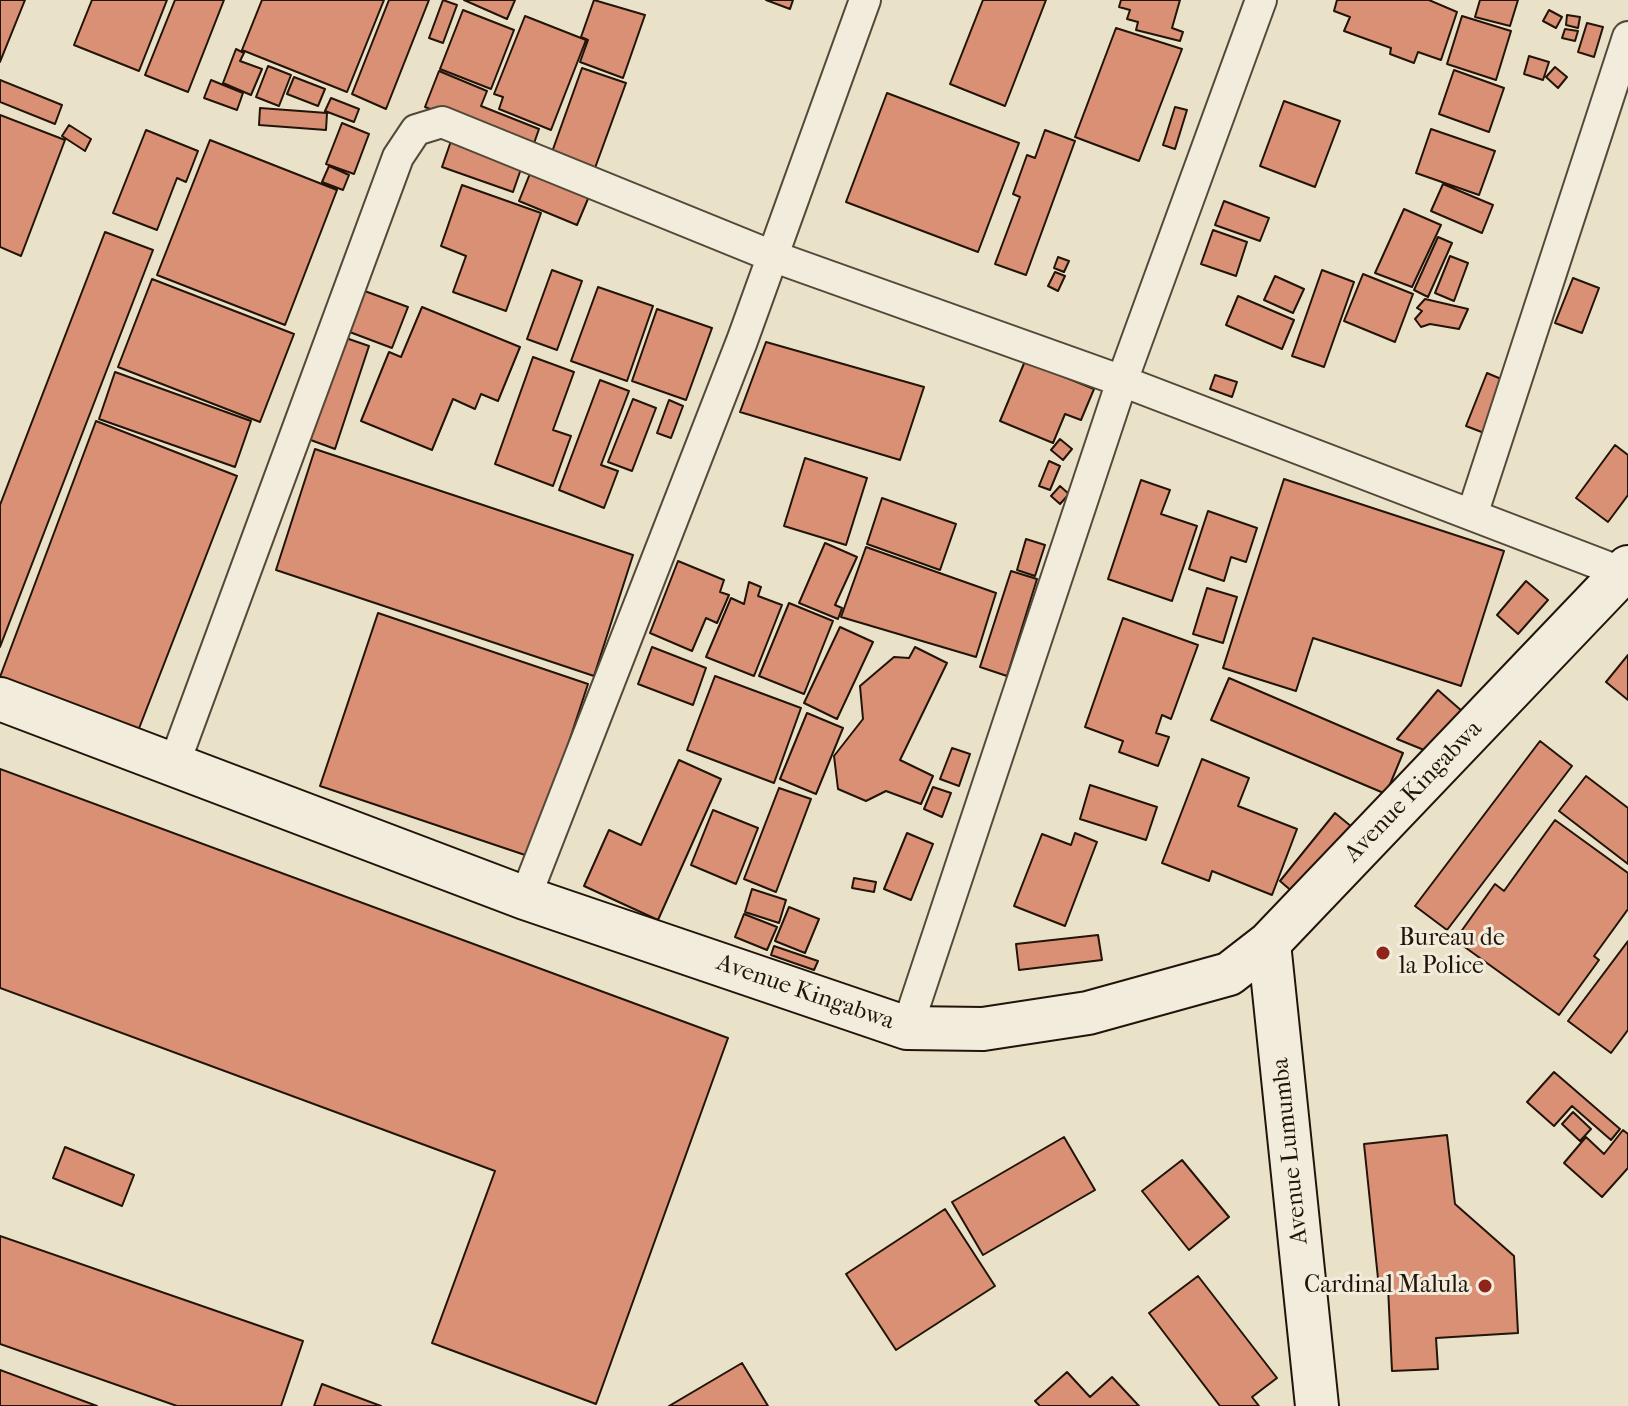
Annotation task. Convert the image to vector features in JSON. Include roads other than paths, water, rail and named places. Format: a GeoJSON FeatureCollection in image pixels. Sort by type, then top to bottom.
{"type":"FeatureCollection","features":[{"type":"Feature","properties":{"kind":"street"},"geometry":{"type":"LineString","coordinates":[[525,898],[772,256],[865,0]]}},
{"type":"Feature","properties":{"kind":"street"},"geometry":{"type":"LineString","coordinates":[[907,1028],[1122,381],[1261,0]]}},
{"type":"Feature","properties":{"kind":"street"},"geometry":{"type":"LineString","coordinates":[[1472,515],[1628,37]]}},
{"type":"Feature","properties":{"kind":"street"},"geometry":{"type":"LineString","coordinates":[[173,767],[398,157],[416,130],[442,122],[772,256],[1122,381],[1625,570]]}},
{"type":"Feature","properties":{"kind":"street","name":"Avenue Kingabwa"},"geometry":{"type":"LineString","coordinates":[[0,699],[525,898],[907,1028],[983,1029],[1088,1013],[1229,974],[1269,943],[1625,570]]}},
{"type":"Feature","properties":{"kind":"street","name":"Avenue Lumumba"},"geometry":{"type":"LineString","coordinates":[[1269,943],[1317,1406]]}},
{"type":"Feature","properties":{"kind":"place","name":"Bureau de la Police"},"geometry":{"type":"Point","coordinates":[1383,953]}},
{"type":"Feature","properties":{"kind":"place","name":"Cardinal Malula"},"geometry":{"type":"Point","coordinates":[1485,1286]}}]}
